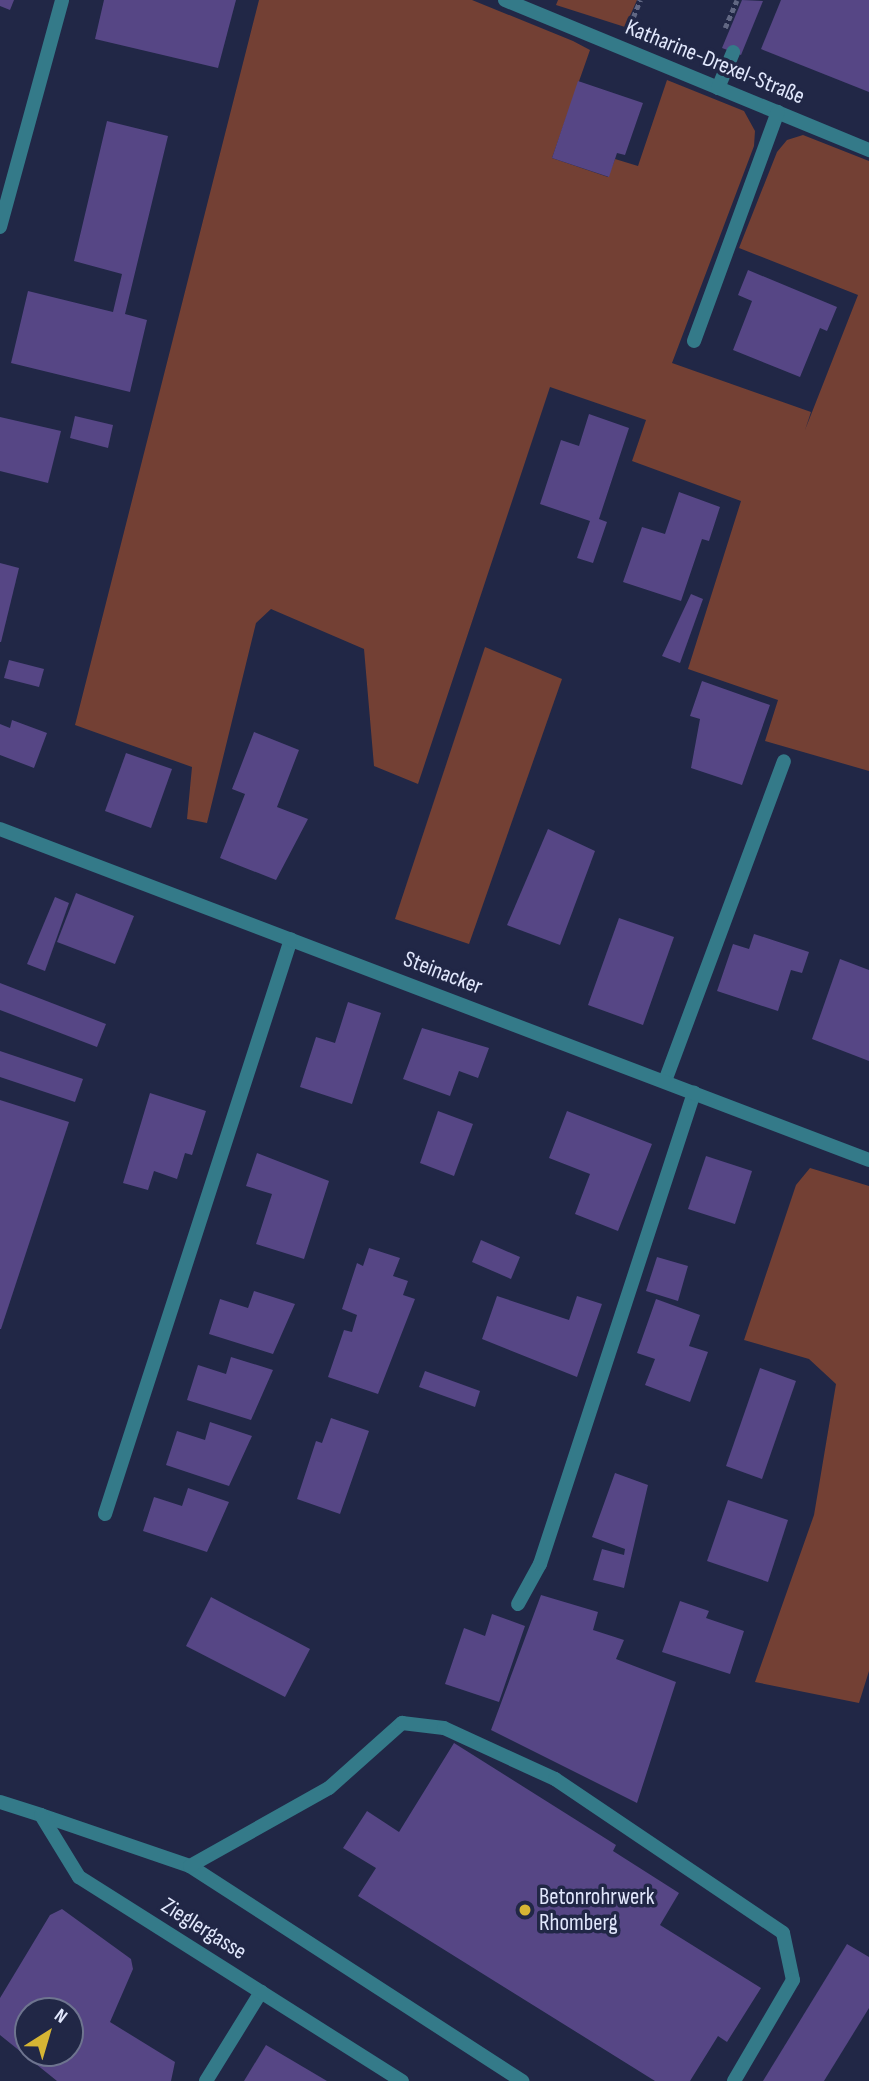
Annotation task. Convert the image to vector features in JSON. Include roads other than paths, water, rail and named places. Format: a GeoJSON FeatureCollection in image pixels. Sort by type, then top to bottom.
{"type":"FeatureCollection","features":[{"type":"Feature","properties":{"kind":"street"},"geometry":{"type":"LineString","coordinates":[[0,227],[62,0]]}},
{"type":"Feature","properties":{"kind":"street","name":"Katharine-Drexel-Straße"},"geometry":{"type":"LineString","coordinates":[[511,1],[869,150]]}},
{"type":"Feature","properties":{"kind":"street"},"geometry":{"type":"LineString","coordinates":[[718,88],[733,52]]}},
{"type":"Feature","properties":{"kind":"street"},"geometry":{"type":"LineString","coordinates":[[694,341],[778,113]]}},
{"type":"Feature","properties":{"kind":"street"},"geometry":{"type":"LineString","coordinates":[[665,1081],[784,761]]}},
{"type":"Feature","properties":{"kind":"street","name":"Steinacker"},"geometry":{"type":"LineString","coordinates":[[0,829],[869,1160]]}},
{"type":"Feature","properties":{"kind":"street"},"geometry":{"type":"LineString","coordinates":[[105,1514],[291,939]]}},
{"type":"Feature","properties":{"kind":"street"},"geometry":{"type":"LineString","coordinates":[[518,1604],[540,1563],[694,1092]]}},
{"type":"Feature","properties":{"kind":"street"},"geometry":{"type":"LineString","coordinates":[[190,1866],[329,1788],[402,1723],[444,1728],[555,1779],[783,1933],[793,1980],[734,2081]]}},
{"type":"Feature","properties":{"kind":"street"},"geometry":{"type":"LineString","coordinates":[[0,1802],[190,1866],[522,2081]]}},
{"type":"Feature","properties":{"kind":"street","name":"Zieglergasse"},"geometry":{"type":"LineString","coordinates":[[41,1815],[79,1877],[402,2081]]}},
{"type":"Feature","properties":{"kind":"street"},"geometry":{"type":"LineString","coordinates":[[206,2081],[261,1992]]}},
{"type":"Feature","properties":{"kind":"place","name":"Betonrohrwerk Rhomberg"},"geometry":{"type":"Point","coordinates":[525,1910]}}]}
